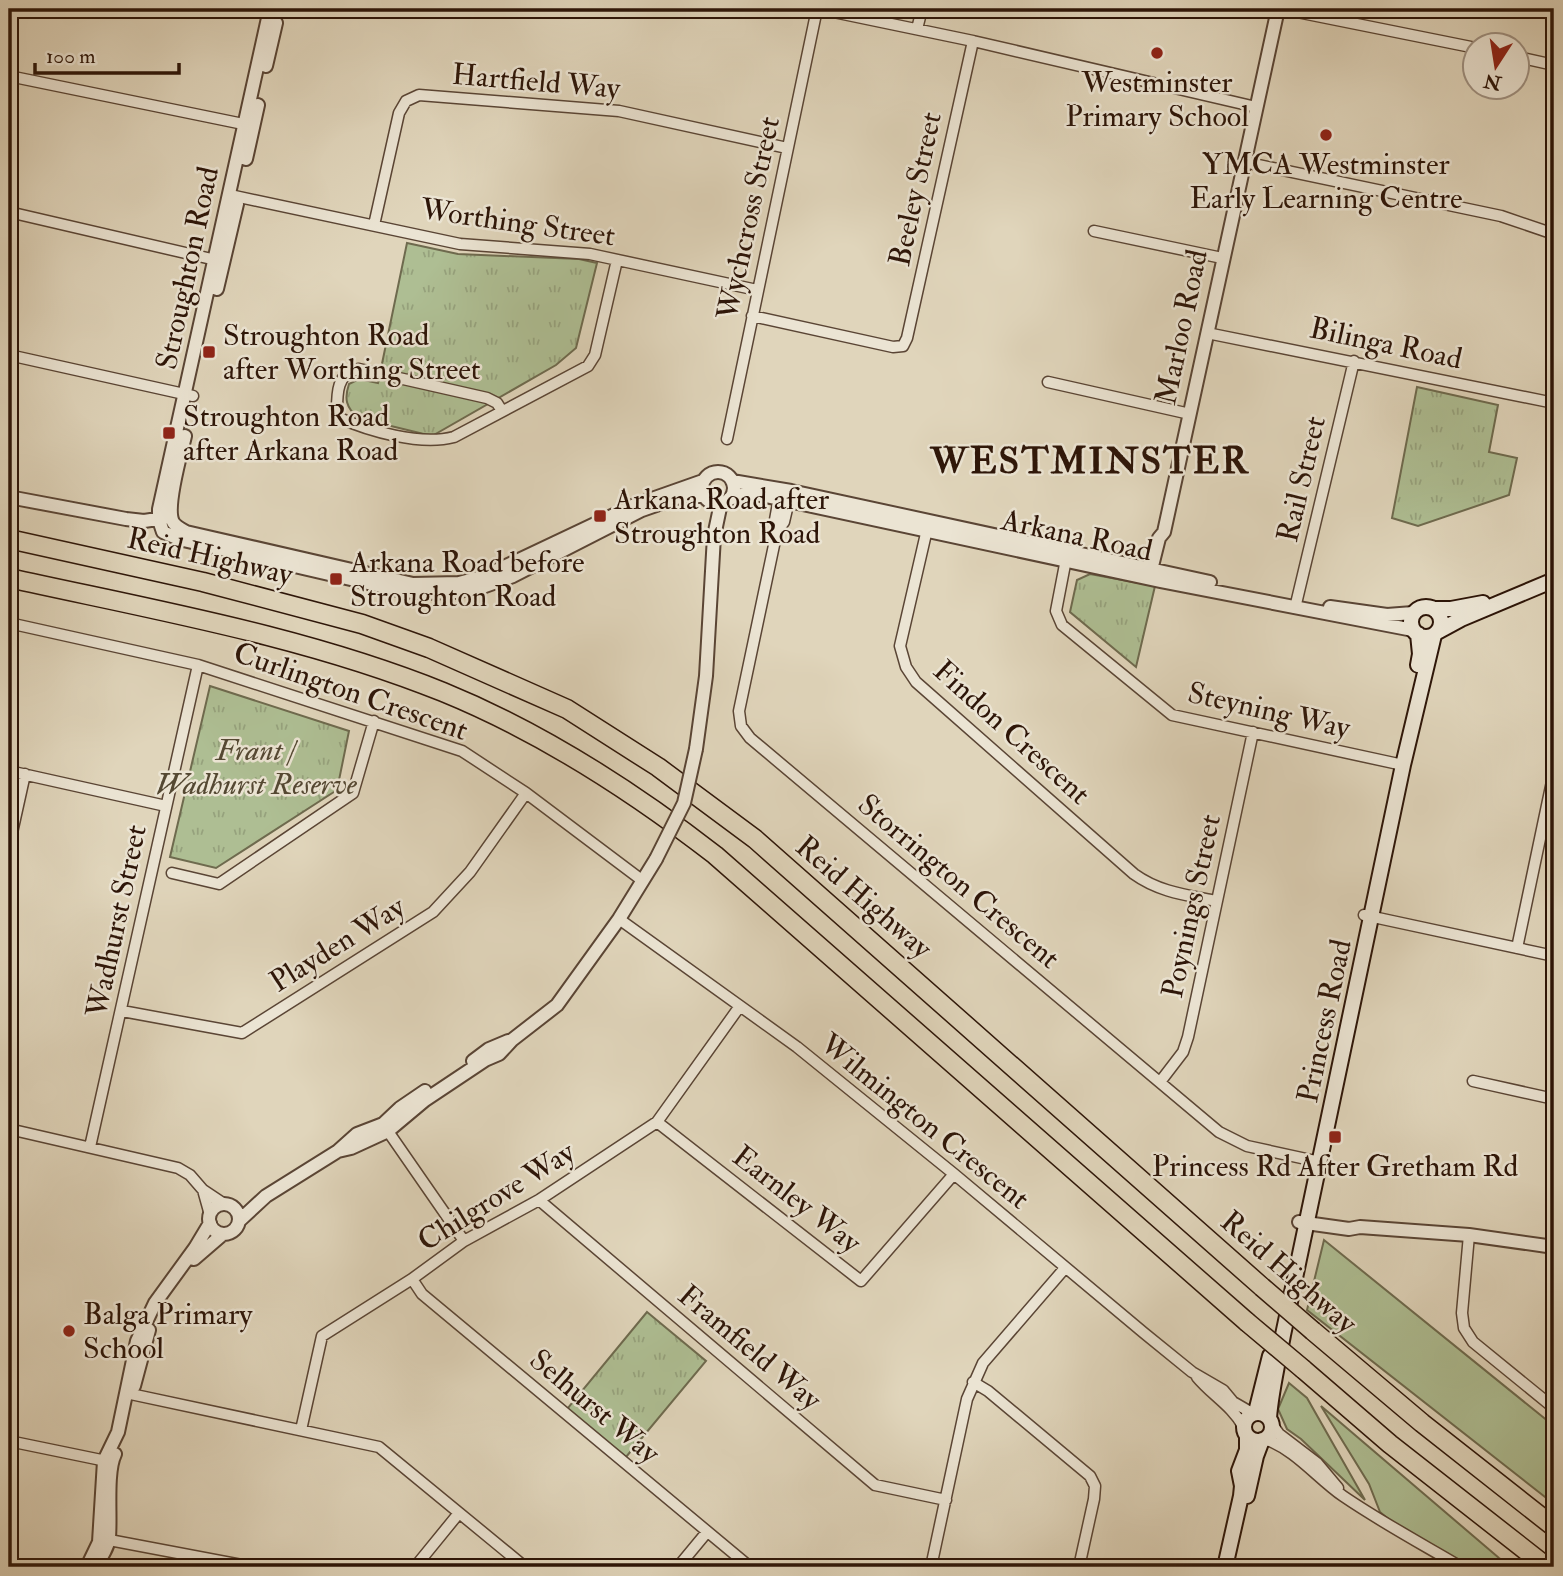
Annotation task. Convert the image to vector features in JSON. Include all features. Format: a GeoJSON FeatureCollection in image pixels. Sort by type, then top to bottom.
{"type":"FeatureCollection","features":[{"type":"Feature","properties":{"kind":"highway","name":"Reid Highway"},"geometry":{"type":"LineString","coordinates":[[9,539],[250,593],[362,624],[429,648],[567,709],[658,767],[755,839],[1313,1331],[1422,1423],[1554,1527]]}},
{"type":"Feature","properties":{"kind":"highway"},"geometry":{"type":"LineString","coordinates":[[9,578],[261,634],[341,656],[444,693],[585,764],[655,810],[715,855],[1247,1322],[1400,1452],[1547,1567]]}},
{"type":"Feature","properties":{"kind":"main road"},"geometry":{"type":"LineString","coordinates":[[1509,598],[1451,609],[1423,606],[1413,613],[1411,618],[1415,632],[1428,637],[1461,619],[1554,580]]}},
{"type":"Feature","properties":{"kind":"main road"},"geometry":{"type":"LineString","coordinates":[[1434,609],[1441,620],[1435,634]]}},
{"type":"Feature","properties":{"kind":"main road","name":"Princess Road"},"geometry":{"type":"LineString","coordinates":[[1225,1567],[1241,1496],[1239,1471],[1256,1421],[1304,1218],[1400,764],[1420,654],[1415,632]]}},
{"type":"Feature","properties":{"kind":"main road","name":"Princess Road"},"geometry":{"type":"LineString","coordinates":[[1400,764],[1435,634]]}},
{"type":"Feature","properties":{"kind":"main road"},"geometry":{"type":"LineString","coordinates":[[1232,1567],[1256,1456],[1263,1440],[1271,1432],[1256,1421]]}},
{"type":"Feature","properties":{"kind":"street","name":"Stroughton Road"},"geometry":{"type":"LineString","coordinates":[[166,524],[189,395],[249,125],[270,9]]}},
{"type":"Feature","properties":{"kind":"street","name":"Stroughton Road"},"geometry":{"type":"LineString","coordinates":[[249,125],[279,9]]}},
{"type":"Feature","properties":{"kind":"street"},"geometry":{"type":"LineString","coordinates":[[818,9],[973,41],[1256,107]]}},
{"type":"Feature","properties":{"kind":"street","name":"Wychcross Street"},"geometry":{"type":"LineString","coordinates":[[727,439],[818,9]]}},
{"type":"Feature","properties":{"kind":"street"},"geometry":{"type":"LineString","coordinates":[[918,29],[922,9]]}},
{"type":"Feature","properties":{"kind":"street"},"geometry":{"type":"LineString","coordinates":[[1280,9],[1462,45]]}},
{"type":"Feature","properties":{"kind":"street","name":"Marloo Road"},"geometry":{"type":"LineString","coordinates":[[1156,575],[1222,258],[1280,9]]}},
{"type":"Feature","properties":{"kind":"street","name":"Beeley Street"},"geometry":{"type":"LineString","coordinates":[[752,316],[893,347],[903,346],[907,338],[973,41]]}},
{"type":"Feature","properties":{"kind":"street"},"geometry":{"type":"LineString","coordinates":[[1532,60],[1554,65]]}},
{"type":"Feature","properties":{"kind":"street"},"geometry":{"type":"LineString","coordinates":[[9,76],[249,125]]}},
{"type":"Feature","properties":{"kind":"street","name":"Hartfield Way"},"geometry":{"type":"LineString","coordinates":[[374,225],[399,113],[406,101],[419,95],[619,111],[788,148]]}},
{"type":"Feature","properties":{"kind":"street"},"geometry":{"type":"LineString","coordinates":[[1244,162],[1501,216],[1554,234]]}},
{"type":"Feature","properties":{"kind":"street","name":"Worthing Street"},"geometry":{"type":"LineString","coordinates":[[234,196],[460,244],[590,254],[757,289]]}},
{"type":"Feature","properties":{"kind":"street"},"geometry":{"type":"LineString","coordinates":[[9,212],[219,261]]}},
{"type":"Feature","properties":{"kind":"street"},"geometry":{"type":"LineString","coordinates":[[1094,230],[1222,258]]}},
{"type":"Feature","properties":{"kind":"street"},"geometry":{"type":"LineString","coordinates":[[502,411],[497,403],[487,398],[359,369],[348,371],[342,377],[337,396],[337,416],[359,426],[426,440],[440,441],[454,437],[588,366],[595,355],[617,260]]}},
{"type":"Feature","properties":{"kind":"street","name":"Bilinga Road"},"geometry":{"type":"LineString","coordinates":[[1207,332],[1554,403]]}},
{"type":"Feature","properties":{"kind":"street"},"geometry":{"type":"LineString","coordinates":[[9,355],[189,395]]}},
{"type":"Feature","properties":{"kind":"street","name":"Rail Street"},"geometry":{"type":"LineString","coordinates":[[1296,605],[1354,361]]}},
{"type":"Feature","properties":{"kind":"street"},"geometry":{"type":"LineString","coordinates":[[1048,382],[1190,414]]}},
{"type":"Feature","properties":{"kind":"street"},"geometry":{"type":"LineString","coordinates":[[96,1567],[104,1539],[108,1462],[152,1320],[171,1286],[195,1256],[223,1234],[233,1231],[239,1221],[266,1196],[338,1151],[351,1148],[385,1127],[454,1077],[499,1054],[512,1040],[557,1005],[619,919],[656,859],[684,803],[696,749],[706,676],[716,500],[702,486],[710,474],[727,474],[733,481],[733,494],[716,500]]}},
{"type":"Feature","properties":{"kind":"street"},"geometry":{"type":"LineString","coordinates":[[166,524],[186,532],[413,584],[459,583],[509,567],[657,495],[704,481]]}},
{"type":"Feature","properties":{"kind":"street","name":"Arkana Road"},"geometry":{"type":"LineString","coordinates":[[733,481],[785,495],[1067,554],[1415,632]]}},
{"type":"Feature","properties":{"kind":"street","name":"Arkana Road"},"geometry":{"type":"LineString","coordinates":[[9,497],[92,514],[102,521],[127,526],[140,528],[166,524],[398,590],[446,593],[513,576],[642,510],[682,496],[716,500],[748,493],[785,495]]}},
{"type":"Feature","properties":{"kind":"street","name":"Storrington Crescent"},"geometry":{"type":"LineString","coordinates":[[785,495],[784,522],[777,531],[739,710],[741,726],[750,738],[1219,1132],[1233,1141],[1316,1161]]}},
{"type":"Feature","properties":{"kind":"street","name":"Findon Crescent"},"geometry":{"type":"LineString","coordinates":[[928,525],[900,646],[906,667],[916,682],[1134,874],[1165,891],[1216,901]]}},
{"type":"Feature","properties":{"kind":"street","name":"Steyning Way"},"geometry":{"type":"LineString","coordinates":[[1067,554],[1056,611],[1062,625],[1172,715],[1400,764]]}},
{"type":"Feature","properties":{"kind":"street","name":"Arkana Road"},"geometry":{"type":"LineString","coordinates":[[1296,605],[1387,615],[1413,613]]}},
{"type":"Feature","properties":{"kind":"street","name":"Curlington Crescent"},"geometry":{"type":"LineString","coordinates":[[9,623],[198,665],[463,751],[526,793],[643,881]]}},
{"type":"Feature","properties":{"kind":"street","name":"Wadhurst Street"},"geometry":{"type":"LineString","coordinates":[[90,1147],[198,665]]}},
{"type":"Feature","properties":{"kind":"street"},"geometry":{"type":"LineString","coordinates":[[172,873],[219,884],[353,793],[374,721]]}},
{"type":"Feature","properties":{"kind":"street","name":"Poynings Street"},"geometry":{"type":"LineString","coordinates":[[1160,1082],[1183,1052],[1188,1037],[1253,732]]}},
{"type":"Feature","properties":{"kind":"street"},"geometry":{"type":"LineString","coordinates":[[9,771],[166,806]]}},
{"type":"Feature","properties":{"kind":"street"},"geometry":{"type":"LineString","coordinates":[[1517,948],[1551,802],[1554,772]]}},
{"type":"Feature","properties":{"kind":"street"},"geometry":{"type":"LineString","coordinates":[[9,846],[25,774]]}},
{"type":"Feature","properties":{"kind":"street","name":"Playden Way"},"geometry":{"type":"LineString","coordinates":[[122,1011],[243,1033],[433,912],[470,872],[526,793]]}},
{"type":"Feature","properties":{"kind":"street"},"geometry":{"type":"LineString","coordinates":[[1368,916],[1554,956]]}},
{"type":"Feature","properties":{"kind":"street","name":"Wilmington Crescent"},"geometry":{"type":"LineString","coordinates":[[619,919],[797,1047],[1192,1372],[1223,1390],[1256,1421],[1279,1434],[1317,1463],[1347,1499]]}},
{"type":"Feature","properties":{"kind":"street","name":"Chilgrove Way"},"geometry":{"type":"LineString","coordinates":[[301,1430],[322,1336],[412,1279],[464,1241],[539,1200],[657,1122],[740,1006]]}},
{"type":"Feature","properties":{"kind":"street"},"geometry":{"type":"LineString","coordinates":[[1473,1081],[1554,1099]]}},
{"type":"Feature","properties":{"kind":"street","name":"Earnley Way"},"geometry":{"type":"LineString","coordinates":[[657,1122],[862,1281],[954,1174]]}},
{"type":"Feature","properties":{"kind":"street"},"geometry":{"type":"LineString","coordinates":[[385,1127],[464,1241]]}},
{"type":"Feature","properties":{"kind":"street"},"geometry":{"type":"LineString","coordinates":[[9,1129],[178,1168],[190,1175],[203,1190],[229,1206],[239,1221]]}},
{"type":"Feature","properties":{"kind":"street"},"geometry":{"type":"LineString","coordinates":[[203,1190],[213,1229],[223,1234]]}},
{"type":"Feature","properties":{"kind":"street"},"geometry":{"type":"LineString","coordinates":[[129,1394],[137,1341],[151,1309],[210,1219],[215,1207],[266,1196]]}},
{"type":"Feature","properties":{"kind":"street","name":"Framfield Way"},"geometry":{"type":"LineString","coordinates":[[539,1200],[875,1485],[946,1500]]}},
{"type":"Feature","properties":{"kind":"street"},"geometry":{"type":"LineString","coordinates":[[1304,1218],[1351,1222],[1360,1227],[1469,1236],[1554,1247]]}},
{"type":"Feature","properties":{"kind":"street"},"geometry":{"type":"LineString","coordinates":[[1469,1236],[1462,1312],[1464,1328],[1473,1342],[1554,1408]]}},
{"type":"Feature","properties":{"kind":"street"},"geometry":{"type":"LineString","coordinates":[[931,1567],[973,1382],[982,1363],[1065,1268]]}},
{"type":"Feature","properties":{"kind":"street","name":"Selhurst Way"},"geometry":{"type":"LineString","coordinates":[[412,1279],[422,1294],[750,1567]]}},
{"type":"Feature","properties":{"kind":"street"},"geometry":{"type":"LineString","coordinates":[[973,1382],[988,1391],[1090,1476],[1095,1486],[1094,1499],[1079,1567]]}},
{"type":"Feature","properties":{"kind":"street"},"geometry":{"type":"LineString","coordinates":[[129,1394],[379,1447],[525,1567]]}},
{"type":"Feature","properties":{"kind":"street"},"geometry":{"type":"LineString","coordinates":[[1263,1440],[1278,1444],[1308,1465],[1323,1481],[1347,1499],[1461,1567]]}},
{"type":"Feature","properties":{"kind":"street"},"geometry":{"type":"LineString","coordinates":[[9,1441],[108,1462]]}},
{"type":"Feature","properties":{"kind":"street"},"geometry":{"type":"LineString","coordinates":[[415,1567],[459,1513]]}},
{"type":"Feature","properties":{"kind":"street"},"geometry":{"type":"LineString","coordinates":[[678,1567],[707,1532]]}},
{"type":"Feature","properties":{"kind":"street"},"geometry":{"type":"LineString","coordinates":[[104,1539],[247,1567]]}},
{"type":"Feature","properties":{"kind":"street"},"geometry":{"type":"LineString","coordinates":[[87,1567],[104,1539]]}},
{"type":"Feature","properties":{"kind":"green space"},"geometry":{"type":"Polygon","coordinates":[[[407,243],[458,254],[579,259],[597,263],[576,348],[556,365],[432,436],[358,418],[347,402],[347,389],[349,384],[359,379],[378,383],[407,243]]]}},
{"type":"Feature","properties":{"kind":"green space"},"geometry":{"type":"Polygon","coordinates":[[[1417,387],[1498,405],[1489,452],[1517,458],[1509,495],[1418,526],[1392,518],[1417,387]]]}},
{"type":"Feature","properties":{"kind":"green space"},"geometry":{"type":"Polygon","coordinates":[[[1090,574],[1155,586],[1136,667],[1070,612],[1077,580],[1090,574]]]}},
{"type":"Feature","properties":{"kind":"green space","name":"Frant / Wadhurst Reserve"},"geometry":{"type":"Polygon","coordinates":[[[210,686],[349,731],[337,790],[216,868],[170,857],[210,686]]]}},
{"type":"Feature","properties":{"kind":"green space"},"geometry":{"type":"Polygon","coordinates":[[[1324,1240],[1554,1426],[1554,1504],[1307,1310],[1324,1240]]]}},
{"type":"Feature","properties":{"kind":"green space"},"geometry":{"type":"Polygon","coordinates":[[[647,1312],[706,1361],[626,1457],[567,1409],[647,1312]]]}},
{"type":"Feature","properties":{"kind":"green space"},"geometry":{"type":"Polygon","coordinates":[[[1289,1383],[1307,1398],[1365,1500],[1287,1429],[1278,1409],[1289,1383]]]}},
{"type":"Feature","properties":{"kind":"green space"},"geometry":{"type":"Polygon","coordinates":[[[1321,1406],[1513,1567],[1446,1567],[1380,1512],[1369,1484],[1321,1406]]]}},
{"type":"Feature","properties":{"kind":"place","name":"Westminster Primary School"},"geometry":{"type":"Point","coordinates":[1157,53]}},
{"type":"Feature","properties":{"kind":"place","name":"YMCA Westminster Early Learning Centre"},"geometry":{"type":"Point","coordinates":[1326,135]}},
{"type":"Feature","properties":{"kind":"place","name":"Stroughton Road after Worthing Street"},"geometry":{"type":"Point","coordinates":[209,352]}},
{"type":"Feature","properties":{"kind":"place","name":"Stroughton Road after Arkana Road"},"geometry":{"type":"Point","coordinates":[169,433]}},
{"type":"Feature","properties":{"kind":"place","name":"Arkana Road after Stroughton Road"},"geometry":{"type":"Point","coordinates":[600,516]}},
{"type":"Feature","properties":{"kind":"place","name":"Arkana Road before Stroughton Road"},"geometry":{"type":"Point","coordinates":[336,579]}},
{"type":"Feature","properties":{"kind":"place","name":"Princess Rd After Gretham Rd"},"geometry":{"type":"Point","coordinates":[1335,1137]}},
{"type":"Feature","properties":{"kind":"place","name":"Balga Primary School"},"geometry":{"type":"Point","coordinates":[69,1331]}},
{"type":"Feature","properties":{"kind":"district","name":"WESTMINSTER"},"geometry":{"type":"Point","coordinates":[1090,460]}}]}
